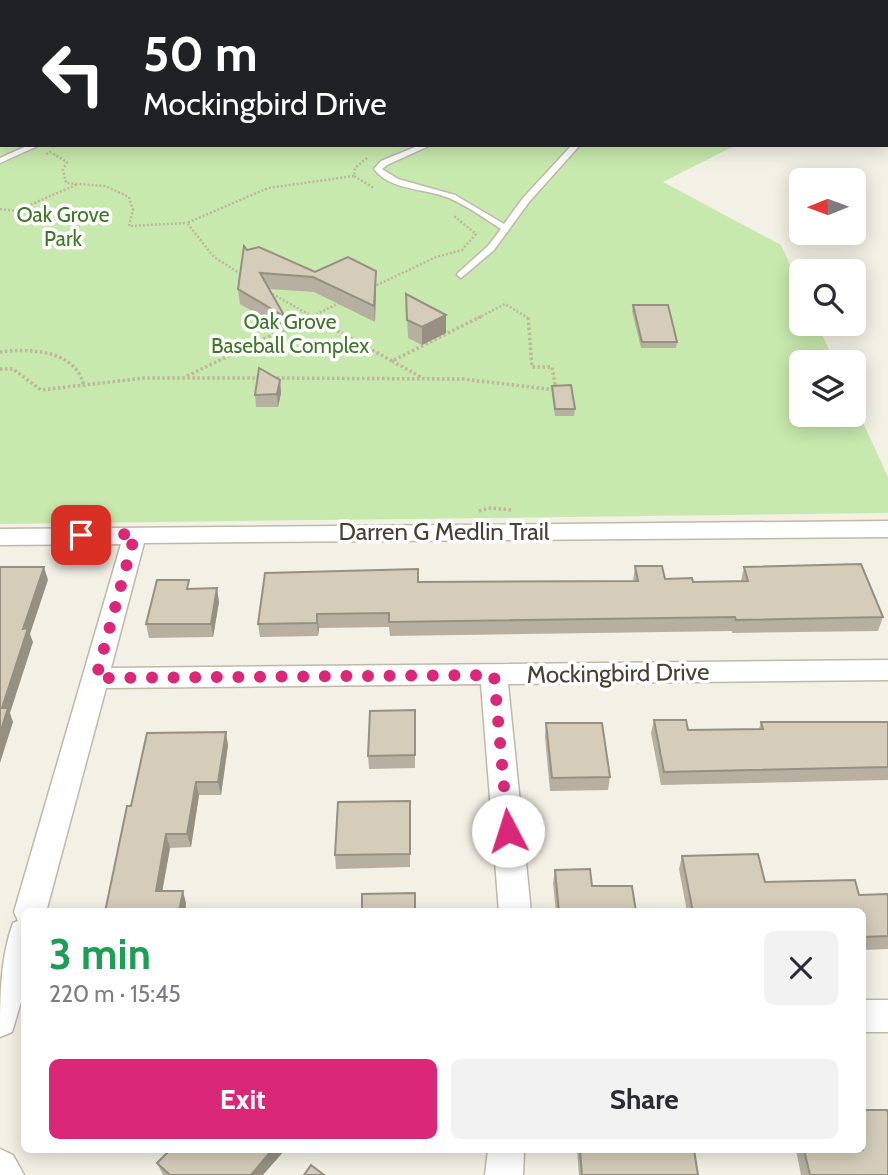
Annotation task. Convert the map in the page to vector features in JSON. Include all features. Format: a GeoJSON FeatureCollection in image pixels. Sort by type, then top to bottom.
{"type":"FeatureCollection","features":[{"type":"Feature","properties":{"kind":"street","name":"Darren G Medlin Trail"},"geometry":{"type":"LineString","coordinates":[[0,537],[888,529]]}},
{"type":"Feature","properties":{"kind":"street"},"geometry":{"type":"LineString","coordinates":[[31,908],[135,534]]}},
{"type":"Feature","properties":{"kind":"street","name":"Mockingbird Drive"},"geometry":{"type":"LineString","coordinates":[[96,678],[888,670]]}},
{"type":"Feature","properties":{"kind":"street"},"geometry":{"type":"LineString","coordinates":[[494,675],[516,908]]}},
{"type":"Feature","properties":{"kind":"street"},"geometry":{"type":"LineString","coordinates":[[0,1021],[21,944]]}},
{"type":"Feature","properties":{"kind":"street"},"geometry":{"type":"LineString","coordinates":[[866,1016],[888,1016]]}},
{"type":"Feature","properties":{"kind":"street"},"geometry":{"type":"LineString","coordinates":[[504,1175],[506,1153]]}},
{"type":"Feature","properties":{"kind":"street"},"geometry":{"type":"LineString","coordinates":[[0,1168],[5,1175]]}},
{"type":"Feature","properties":{"kind":"lane"},"geometry":{"type":"LineString","coordinates":[[0,161],[32,147]]}},
{"type":"Feature","properties":{"kind":"lane"},"geometry":{"type":"LineString","coordinates":[[423,147],[384,163],[378,169],[381,175],[459,199],[505,228]]}},
{"type":"Feature","properties":{"kind":"lane"},"geometry":{"type":"LineString","coordinates":[[461,275],[491,248],[526,200],[574,147]]}},
{"type":"Feature","properties":{"kind":"path"},"geometry":{"type":"LineString","coordinates":[[38,157],[50,152],[67,162],[63,170],[66,183],[105,186],[129,197],[133,210],[129,226],[187,223],[268,188],[354,176]]}},
{"type":"Feature","properties":{"kind":"path"},"geometry":{"type":"LineString","coordinates":[[354,176],[355,167],[370,156]]}},
{"type":"Feature","properties":{"kind":"path"},"geometry":{"type":"LineString","coordinates":[[354,176],[360,182],[382,191]]}},
{"type":"Feature","properties":{"kind":"path"},"geometry":{"type":"LineString","coordinates":[[0,209],[16,211],[79,184]]}},
{"type":"Feature","properties":{"kind":"path"},"geometry":{"type":"LineString","coordinates":[[362,292],[436,257],[462,250],[476,234],[443,211]]}},
{"type":"Feature","properties":{"kind":"path"},"geometry":{"type":"LineString","coordinates":[[187,223],[214,257],[253,282]]}},
{"type":"Feature","properties":{"kind":"path"},"geometry":{"type":"LineString","coordinates":[[263,289],[421,377]]}},
{"type":"Feature","properties":{"kind":"path"},"geometry":{"type":"LineString","coordinates":[[183,378],[350,298]]}},
{"type":"Feature","properties":{"kind":"path"},"geometry":{"type":"LineString","coordinates":[[0,369],[13,369],[41,390],[85,387],[144,378],[421,377],[556,390],[552,367],[532,367],[528,316],[505,304],[392,361]]}},
{"type":"Feature","properties":{"kind":"path"},"geometry":{"type":"LineString","coordinates":[[0,352],[29,349],[69,363],[79,372],[85,387]]}},
{"type":"Feature","properties":{"kind":"green space","name":"Oak Grove Baseball Complex"},"geometry":{"type":"Polygon","coordinates":[[[0,147],[732,147],[663,182],[781,245],[789,263],[789,336],[823,336],[829,350],[789,350],[789,427],[865,427],[888,477],[888,513],[0,524],[0,147]]]}},
{"type":"Feature","properties":{"kind":"building"},"geometry":{"type":"Polygon","coordinates":[[[244,246],[247,250],[259,247],[315,272],[348,257],[376,271],[374,306],[313,277],[260,273],[285,317],[238,289],[244,246]]]}},
{"type":"Feature","properties":{"kind":"building"},"geometry":{"type":"Polygon","coordinates":[[[406,294],[446,315],[422,327],[407,320],[406,294]]]}},
{"type":"Feature","properties":{"kind":"building"},"geometry":{"type":"Polygon","coordinates":[[[633,305],[668,305],[677,342],[642,342],[633,305]]]}},
{"type":"Feature","properties":{"kind":"building"},"geometry":{"type":"Polygon","coordinates":[[[259,368],[280,380],[277,394],[255,395],[259,368]]]}},
{"type":"Feature","properties":{"kind":"building"},"geometry":{"type":"Polygon","coordinates":[[[571,385],[575,409],[555,409],[552,386],[571,385]]]}},
{"type":"Feature","properties":{"kind":"building"},"geometry":{"type":"Polygon","coordinates":[[[861,564],[883,617],[389,622],[389,613],[317,614],[317,623],[258,624],[265,573],[418,569],[418,582],[638,581],[635,566],[662,566],[665,579],[692,578],[693,582],[748,581],[744,567],[861,564]]]}},
{"type":"Feature","properties":{"kind":"building"},"geometry":{"type":"Polygon","coordinates":[[[0,567],[44,567],[23,629],[28,628],[2,708],[8,708],[0,733],[0,567]]]}},
{"type":"Feature","properties":{"kind":"building"},"geometry":{"type":"Polygon","coordinates":[[[157,580],[189,580],[187,589],[217,588],[211,624],[146,624],[157,580]]]}},
{"type":"Feature","properties":{"kind":"building"},"geometry":{"type":"Polygon","coordinates":[[[415,710],[415,755],[368,756],[370,711],[415,710]]]}},
{"type":"Feature","properties":{"kind":"building"},"geometry":{"type":"Polygon","coordinates":[[[654,720],[686,720],[688,730],[763,729],[761,722],[888,722],[888,767],[664,772],[654,720]]]}},
{"type":"Feature","properties":{"kind":"building"},"geometry":{"type":"Polygon","coordinates":[[[546,723],[602,723],[610,777],[552,778],[546,723]]]}},
{"type":"Feature","properties":{"kind":"building"},"geometry":{"type":"Polygon","coordinates":[[[226,732],[218,782],[196,782],[187,834],[166,834],[156,891],[183,891],[180,908],[106,908],[127,806],[131,806],[147,733],[226,732]]]}},
{"type":"Feature","properties":{"kind":"building"},"geometry":{"type":"Polygon","coordinates":[[[410,801],[410,854],[335,855],[338,802],[410,801]]]}},
{"type":"Feature","properties":{"kind":"building"},"geometry":{"type":"Polygon","coordinates":[[[758,854],[765,882],[855,880],[859,895],[888,894],[888,936],[866,937],[866,908],[692,908],[682,856],[758,854]]]}},
{"type":"Feature","properties":{"kind":"building"},"geometry":{"type":"Polygon","coordinates":[[[590,869],[592,886],[632,886],[635,908],[559,908],[555,870],[590,869]]]}},
{"type":"Feature","properties":{"kind":"building"},"geometry":{"type":"Polygon","coordinates":[[[415,893],[415,908],[362,908],[362,894],[415,893]]]}},
{"type":"Feature","properties":{"kind":"building"},"geometry":{"type":"Polygon","coordinates":[[[866,1110],[887,1110],[888,1175],[810,1175],[805,1153],[866,1153],[866,1110]]]}},
{"type":"Feature","properties":{"kind":"building"},"geometry":{"type":"Polygon","coordinates":[[[167,1153],[269,1153],[251,1175],[170,1175],[157,1163],[167,1153]]]}},
{"type":"Feature","properties":{"kind":"building"},"geometry":{"type":"Polygon","coordinates":[[[580,1153],[694,1153],[698,1175],[582,1175],[580,1153]]]}},
{"type":"Feature","properties":{"kind":"building"},"geometry":{"type":"Polygon","coordinates":[[[311,1165],[324,1175],[304,1175],[311,1165]]]}},
{"type":"Feature","properties":{"kind":"route"},"geometry":{"type":"LineString","coordinates":[[81,535],[135,534],[96,678],[494,675],[508,831]]}},
{"type":"Feature","properties":{"kind":"park label","name":"Oak Grove Park"},"geometry":{"type":"Point","coordinates":[63,226]}}]}
